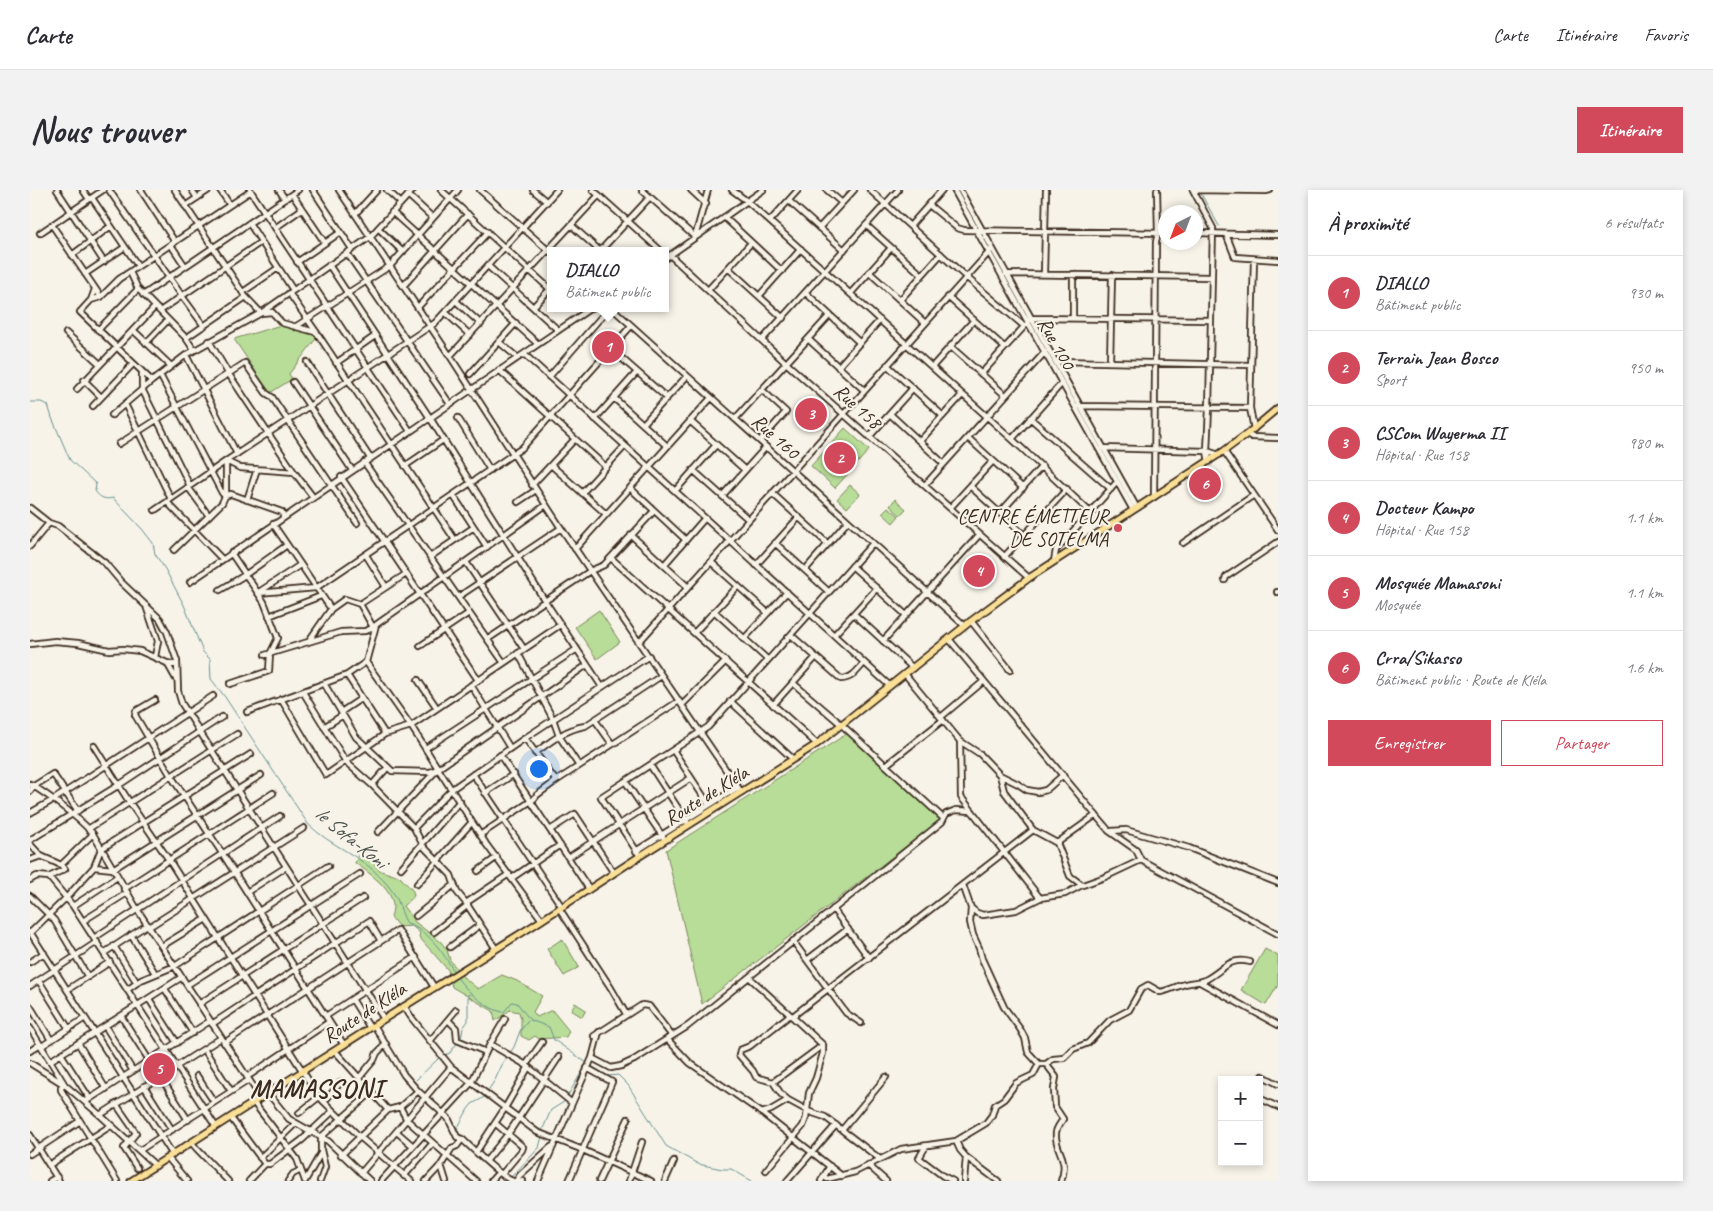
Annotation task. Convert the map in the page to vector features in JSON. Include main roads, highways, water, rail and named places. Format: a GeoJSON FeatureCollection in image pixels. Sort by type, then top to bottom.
{"type":"FeatureCollection","features":[{"type":"Feature","properties":{"kind":"main road","name":"Route de Kléla"},"geometry":{"type":"LineString","coordinates":[[131,1181],[141,1178],[156,1166],[303,1070],[561,908],[614,873],[638,853],[817,744],[971,621],[1029,578],[1222,453],[1278,408]]}},
{"type":"Feature","properties":{"kind":"waterway"},"geometry":{"type":"LineString","coordinates":[[1200,192],[1219,226]]}},
{"type":"Feature","properties":{"kind":"waterway","name":"le Sofa-Koni"},"geometry":{"type":"LineString","coordinates":[[30,402],[41,402],[48,405],[70,460],[96,484],[95,491],[105,499],[113,498],[153,543],[155,554],[184,605],[203,652],[210,659],[211,679],[225,697],[308,824],[326,839],[366,864],[387,884],[397,899],[407,924],[422,931],[435,943],[454,972]]}},
{"type":"Feature","properties":{"kind":"waterway","name":"le Sofa-Koni"},"geometry":{"type":"LineString","coordinates":[[457,977],[471,994],[491,1008],[504,1012],[512,1002],[517,1003],[530,1020],[549,1027],[554,1040],[587,1063]]}},
{"type":"Feature","properties":{"kind":"waterway"},"geometry":{"type":"LineString","coordinates":[[461,1039],[463,1028],[468,1021],[468,995],[470,994]]}},
{"type":"Feature","properties":{"kind":"waterway"},"geometry":{"type":"LineString","coordinates":[[459,1136],[457,1129],[468,1109],[472,1104],[483,1098],[514,1047],[520,1031],[528,1021]]}},
{"type":"Feature","properties":{"kind":"waterway"},"geometry":{"type":"LineString","coordinates":[[445,1055],[450,1053],[458,1042]]}},
{"type":"Feature","properties":{"kind":"waterway"},"geometry":{"type":"LineString","coordinates":[[416,1080],[440,1057]]}},
{"type":"Feature","properties":{"kind":"waterway"},"geometry":{"type":"LineString","coordinates":[[542,1131],[551,1110],[564,1102],[587,1063]]}},
{"type":"Feature","properties":{"kind":"waterway","name":"le Sofa-Koni"},"geometry":{"type":"LineString","coordinates":[[590,1065],[608,1076],[618,1075],[628,1085],[666,1146],[698,1164],[731,1169],[752,1181]]}},
{"type":"Feature","properties":{"kind":"waterway"},"geometry":{"type":"LineString","coordinates":[[511,1177],[539,1148],[542,1136]]}},
{"type":"Feature","properties":{"kind":"waterway"},"geometry":{"type":"LineString","coordinates":[[445,1151],[450,1145],[456,1143],[458,1139]]}},
{"type":"Feature","properties":{"kind":"place","name":"DIALLO"},"geometry":{"type":"Point","coordinates":[608,347]}},
{"type":"Feature","properties":{"kind":"place","name":"CSCom Wayerma II"},"geometry":{"type":"Point","coordinates":[811,414]}},
{"type":"Feature","properties":{"kind":"place","name":"Terrain Jean Bosco"},"geometry":{"type":"Point","coordinates":[840,458]}},
{"type":"Feature","properties":{"kind":"place","name":"Crra/Sikasso"},"geometry":{"type":"Point","coordinates":[1205,484]}},
{"type":"Feature","properties":{"kind":"place","name":"CENTRE ÉMETTEUR DE SOTELMA"},"geometry":{"type":"Point","coordinates":[1118,528]}},
{"type":"Feature","properties":{"kind":"place","name":"Docteur Kampo"},"geometry":{"type":"Point","coordinates":[979,571]}},
{"type":"Feature","properties":{"kind":"place","name":"Mosquée Mamasoni"},"geometry":{"type":"Point","coordinates":[159,1069]}},
{"type":"Feature","properties":{"kind":"district","name":"MAMASSONI"},"geometry":{"type":"Point","coordinates":[317,1088]}}]}
